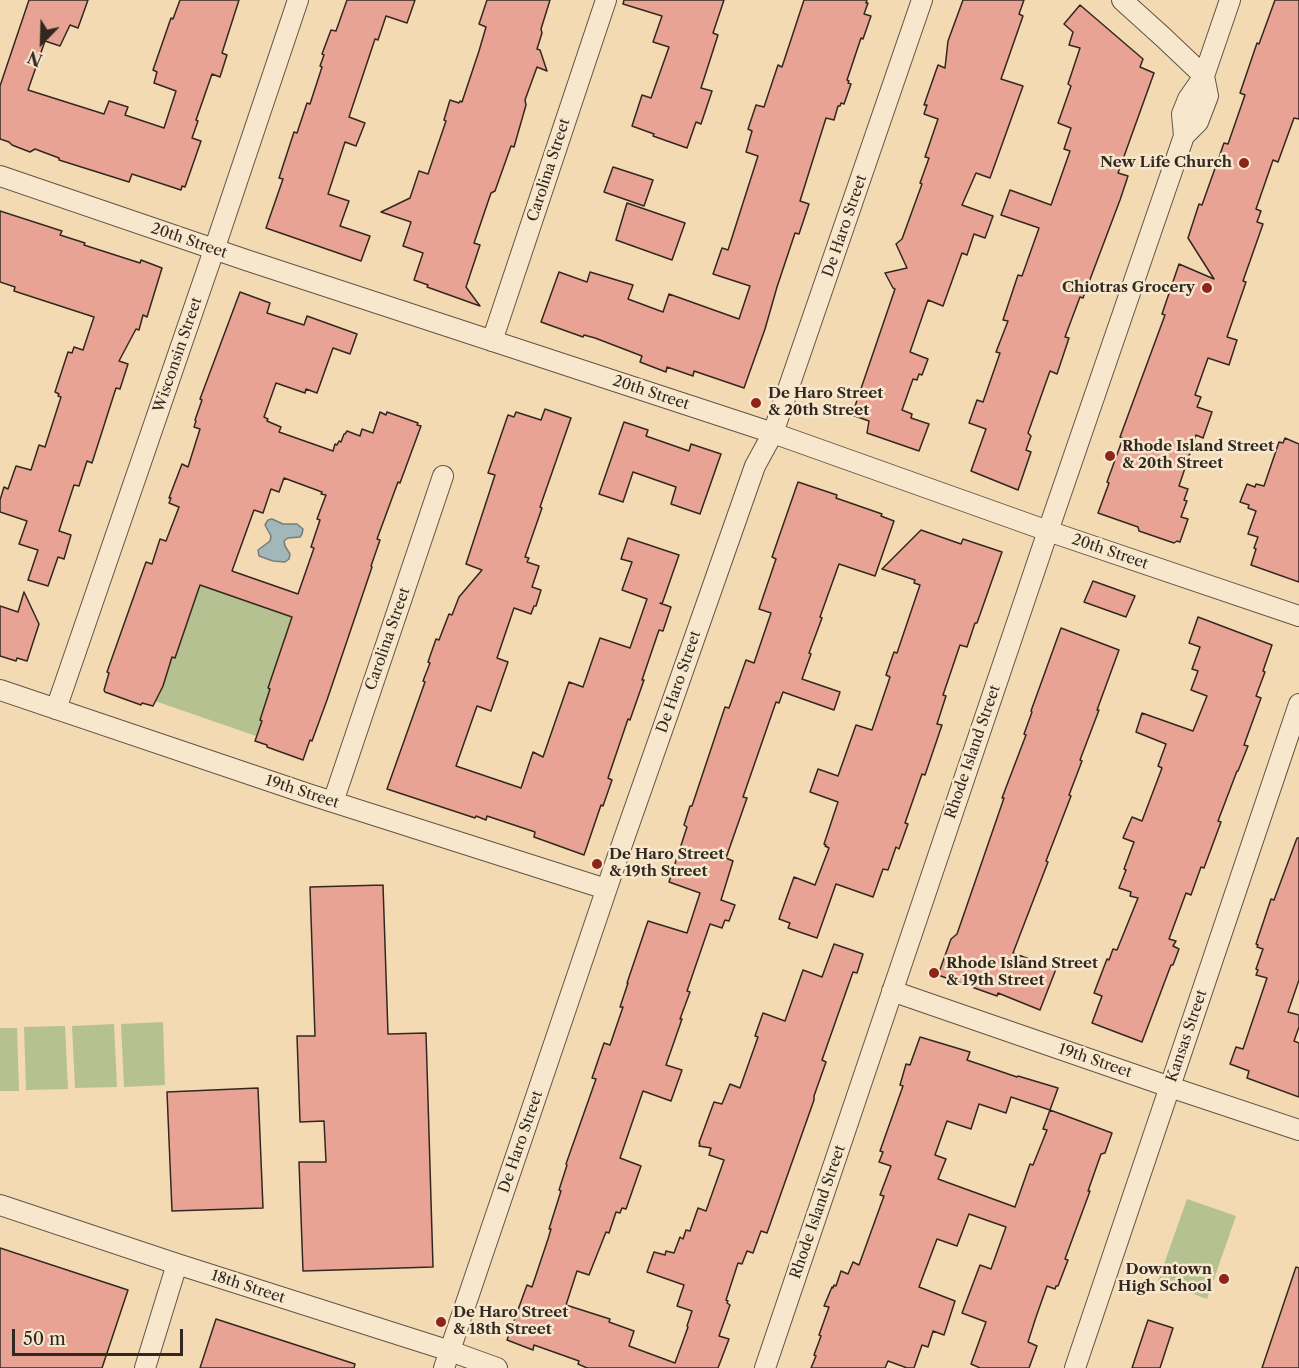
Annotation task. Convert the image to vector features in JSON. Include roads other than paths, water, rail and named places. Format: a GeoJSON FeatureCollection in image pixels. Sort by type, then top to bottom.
{"type":"FeatureCollection","features":[{"type":"Feature","properties":{"kind":"street","name":"Wisconsin Street"},"geometry":{"type":"LineString","coordinates":[[56,709],[298,0]]}},
{"type":"Feature","properties":{"kind":"street","name":"Carolina Street"},"geometry":{"type":"LineString","coordinates":[[492,341],[606,0]]}},
{"type":"Feature","properties":{"kind":"street","name":"De Haro Street"},"geometry":{"type":"LineString","coordinates":[[447,1360],[606,889],[755,466],[773,433],[922,0]]}},
{"type":"Feature","properties":{"kind":"street"},"geometry":{"type":"LineString","coordinates":[[1122,0],[1204,76]]}},
{"type":"Feature","properties":{"kind":"street","name":"Rhode Island Street"},"geometry":{"type":"LineString","coordinates":[[765,1368],[1184,136],[1198,122],[1208,96],[1204,76],[1230,0]]}},
{"type":"Feature","properties":{"kind":"street","name":"20th Street"},"geometry":{"type":"LineString","coordinates":[[0,176],[214,250],[773,433],[1048,531],[1299,616]]}},
{"type":"Feature","properties":{"kind":"street","name":"Carolina Street"},"geometry":{"type":"LineString","coordinates":[[333,802],[443,476]]}},
{"type":"Feature","properties":{"kind":"street","name":"19th Street"},"geometry":{"type":"LineString","coordinates":[[0,690],[333,802],[606,889]]}},
{"type":"Feature","properties":{"kind":"street","name":"Kansas Street"},"geometry":{"type":"LineString","coordinates":[[1075,1368],[1299,704]]}},
{"type":"Feature","properties":{"kind":"street","name":"19th Street"},"geometry":{"type":"LineString","coordinates":[[892,991],[1299,1130]]}},
{"type":"Feature","properties":{"kind":"street","name":"18th Street"},"geometry":{"type":"LineString","coordinates":[[0,1205],[177,1264],[447,1360],[497,1368]]}},
{"type":"Feature","properties":{"kind":"street"},"geometry":{"type":"LineString","coordinates":[[145,1368],[177,1264]]}},
{"type":"Feature","properties":{"kind":"place","name":"New Life Church"},"geometry":{"type":"Point","coordinates":[1244,163]}},
{"type":"Feature","properties":{"kind":"place","name":"Chiotras Grocery"},"geometry":{"type":"Point","coordinates":[1207,288]}},
{"type":"Feature","properties":{"kind":"place","name":"De Haro Street & 20th Street"},"geometry":{"type":"Point","coordinates":[756,403]}},
{"type":"Feature","properties":{"kind":"place","name":"Rhode Island Street & 20th Street"},"geometry":{"type":"Point","coordinates":[1110,456]}},
{"type":"Feature","properties":{"kind":"place","name":"De Haro Street & 19th Street"},"geometry":{"type":"Point","coordinates":[597,864]}},
{"type":"Feature","properties":{"kind":"place","name":"Rhode Island Street & 19th Street"},"geometry":{"type":"Point","coordinates":[934,973]}},
{"type":"Feature","properties":{"kind":"place","name":"Downtown High School"},"geometry":{"type":"Point","coordinates":[1224,1279]}},
{"type":"Feature","properties":{"kind":"place","name":"De Haro Street & 18th Street"},"geometry":{"type":"Point","coordinates":[441,1322]}}]}
